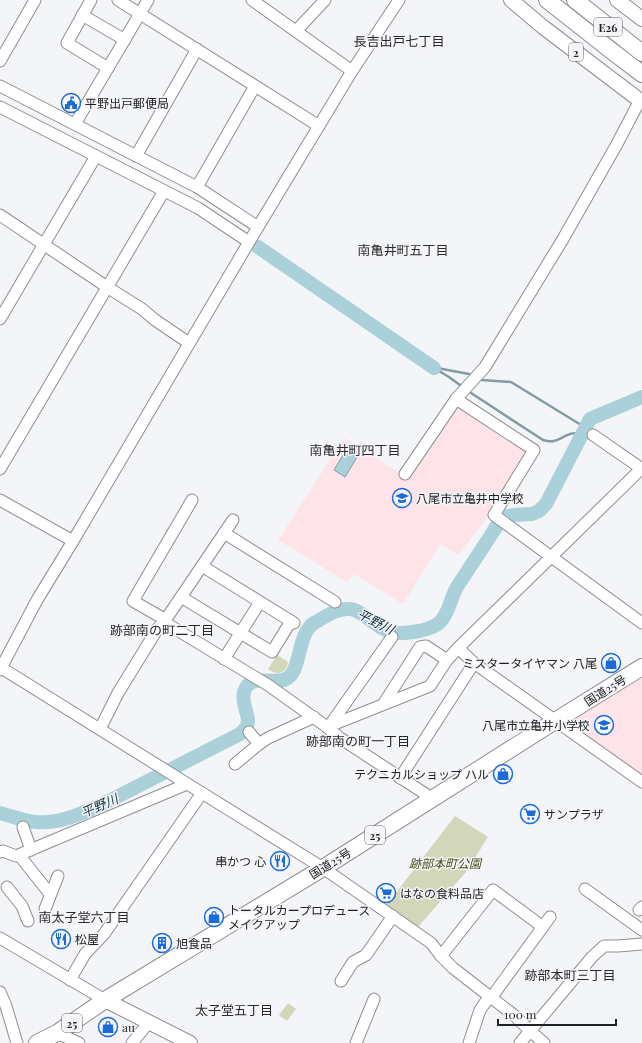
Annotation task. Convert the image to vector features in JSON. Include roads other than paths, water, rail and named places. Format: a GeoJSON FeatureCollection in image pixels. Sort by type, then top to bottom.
{"type":"FeatureCollection","features":[{"type":"Feature","properties":{"kind":"highway","name":"E26"},"geometry":{"type":"LineString","coordinates":[[547,0],[642,74]]}},
{"type":"Feature","properties":{"kind":"highway","name":"E26"},"geometry":{"type":"LineString","coordinates":[[575,0],[642,53]]}},
{"type":"Feature","properties":{"kind":"highway","name":"国道25号"},"geometry":{"type":"LineString","coordinates":[[37,1043],[57,1033],[105,1000],[323,868],[642,667]]}},
{"type":"Feature","properties":{"kind":"main road","name":"2"},"geometry":{"type":"LineString","coordinates":[[511,0],[543,27],[641,101]]}},
{"type":"Feature","properties":{"kind":"main road"},"geometry":{"type":"LineString","coordinates":[[616,0],[642,19]]}},
{"type":"Feature","properties":{"kind":"main road"},"geometry":{"type":"LineString","coordinates":[[105,1000],[185,1042]]}},
{"type":"Feature","properties":{"kind":"street"},"geometry":{"type":"LineString","coordinates":[[0,61],[35,0]]}},
{"type":"Feature","properties":{"kind":"street"},"geometry":{"type":"LineString","coordinates":[[91,0],[67,43],[108,68]]}},
{"type":"Feature","properties":{"kind":"street"},"geometry":{"type":"LineString","coordinates":[[118,0],[319,126]]}},
{"type":"Feature","properties":{"kind":"street"},"geometry":{"type":"LineString","coordinates":[[75,124],[148,0]]}},
{"type":"Feature","properties":{"kind":"street"},"geometry":{"type":"LineString","coordinates":[[252,0],[352,71]]}},
{"type":"Feature","properties":{"kind":"street"},"geometry":{"type":"LineString","coordinates":[[296,31],[325,0]]}},
{"type":"Feature","properties":{"kind":"street"},"geometry":{"type":"LineString","coordinates":[[399,0],[352,71],[258,226],[37,600],[0,668],[323,868],[393,916],[431,943],[440,956],[452,968],[515,1016],[530,1032],[544,1043]]}},
{"type":"Feature","properties":{"kind":"street"},"geometry":{"type":"LineString","coordinates":[[82,15],[125,40]]}},
{"type":"Feature","properties":{"kind":"street"},"geometry":{"type":"LineString","coordinates":[[136,156],[197,49]]}},
{"type":"Feature","properties":{"kind":"street"},"geometry":{"type":"LineString","coordinates":[[0,86],[197,187],[258,226]]}},
{"type":"Feature","properties":{"kind":"street"},"geometry":{"type":"LineString","coordinates":[[197,187],[255,86]]}},
{"type":"Feature","properties":{"kind":"street"},"geometry":{"type":"LineString","coordinates":[[405,474],[456,399],[485,367],[544,272],[641,101]]}},
{"type":"Feature","properties":{"kind":"street"},"geometry":{"type":"LineString","coordinates":[[0,107],[198,208],[249,242]]}},
{"type":"Feature","properties":{"kind":"street"},"geometry":{"type":"LineString","coordinates":[[0,319],[96,156]]}},
{"type":"Feature","properties":{"kind":"street"},"geometry":{"type":"LineString","coordinates":[[0,469],[164,191]]}},
{"type":"Feature","properties":{"kind":"street"},"geometry":{"type":"LineString","coordinates":[[0,215],[107,288],[142,309],[155,320],[189,343]]}},
{"type":"Feature","properties":{"kind":"street"},"geometry":{"type":"LineString","coordinates":[[456,399],[534,450],[494,515],[642,623]]}},
{"type":"Feature","properties":{"kind":"street"},"geometry":{"type":"LineString","coordinates":[[329,726],[430,686],[447,660],[458,648],[642,469],[593,435]]}},
{"type":"Feature","properties":{"kind":"street"},"geometry":{"type":"LineString","coordinates":[[0,500],[73,541]]}},
{"type":"Feature","properties":{"kind":"street"},"geometry":{"type":"LineString","coordinates":[[192,500],[133,600],[224,659],[268,685],[329,726],[340,738],[433,799]]}},
{"type":"Feature","properties":{"kind":"street"},"geometry":{"type":"LineString","coordinates":[[100,729],[118,694],[158,628],[165,621],[182,597],[233,520]]}},
{"type":"Feature","properties":{"kind":"street"},"geometry":{"type":"LineString","coordinates":[[224,533],[335,602]]}},
{"type":"Feature","properties":{"kind":"street"},"geometry":{"type":"LineString","coordinates":[[182,597],[272,652],[293,622],[202,566]]}},
{"type":"Feature","properties":{"kind":"street"},"geometry":{"type":"LineString","coordinates":[[224,659],[260,602]]}},
{"type":"Feature","properties":{"kind":"street"},"geometry":{"type":"LineString","coordinates":[[329,726],[392,637]]}},
{"type":"Feature","properties":{"kind":"street"},"geometry":{"type":"LineString","coordinates":[[384,703],[420,647],[426,646],[447,660]]}},
{"type":"Feature","properties":{"kind":"street"},"geometry":{"type":"LineString","coordinates":[[458,648],[474,664],[642,782]]}},
{"type":"Feature","properties":{"kind":"street"},"geometry":{"type":"LineString","coordinates":[[400,778],[474,664]]}},
{"type":"Feature","properties":{"kind":"street"},"geometry":{"type":"LineString","coordinates":[[234,764],[268,738],[314,717]]}},
{"type":"Feature","properties":{"kind":"street"},"geometry":{"type":"LineString","coordinates":[[249,732],[259,744]]}},
{"type":"Feature","properties":{"kind":"street"},"geometry":{"type":"LineString","coordinates":[[0,852],[3,851],[16,856],[19,855],[188,784]]}},
{"type":"Feature","properties":{"kind":"street"},"geometry":{"type":"LineString","coordinates":[[70,980],[85,954],[104,934],[202,794]]}},
{"type":"Feature","properties":{"kind":"street"},"geometry":{"type":"LineString","coordinates":[[23,827],[31,850]]}},
{"type":"Feature","properties":{"kind":"street"},"geometry":{"type":"LineString","coordinates":[[19,855],[50,894]]}},
{"type":"Feature","properties":{"kind":"street"},"geometry":{"type":"LineString","coordinates":[[45,909],[58,876]]}},
{"type":"Feature","properties":{"kind":"street"},"geometry":{"type":"LineString","coordinates":[[8,884],[22,906],[28,921]]}},
{"type":"Feature","properties":{"kind":"street"},"geometry":{"type":"LineString","coordinates":[[585,889],[642,930]]}},
{"type":"Feature","properties":{"kind":"street"},"geometry":{"type":"LineString","coordinates":[[440,956],[493,890],[543,927]]}},
{"type":"Feature","properties":{"kind":"street"},"geometry":{"type":"LineString","coordinates":[[341,981],[353,962],[366,955],[393,916]]}},
{"type":"Feature","properties":{"kind":"street"},"geometry":{"type":"LineString","coordinates":[[468,1043],[480,1010],[550,917]]}},
{"type":"Feature","properties":{"kind":"street"},"geometry":{"type":"LineString","coordinates":[[0,938],[105,1000]]}},
{"type":"Feature","properties":{"kind":"street"},"geometry":{"type":"LineString","coordinates":[[520,1043],[592,957],[604,946],[642,944]]}},
{"type":"Feature","properties":{"kind":"street"},"geometry":{"type":"LineString","coordinates":[[0,992],[6,1006],[17,1043]]}},
{"type":"Feature","properties":{"kind":"street"},"geometry":{"type":"LineString","coordinates":[[356,1043],[374,999]]}},
{"type":"Feature","properties":{"kind":"street"},"geometry":{"type":"LineString","coordinates":[[132,1043],[149,1022]]}},
{"type":"Feature","properties":{"kind":"street"},"geometry":{"type":"LineString","coordinates":[[57,1033],[79,1043]]}},
{"type":"Feature","properties":{"kind":"water"},"geometry":{"type":"Polygon","coordinates":[[[348,447],[359,454],[345,477],[334,470],[348,447]]]}},
{"type":"Feature","properties":{"kind":"waterway"},"geometry":{"type":"LineString","coordinates":[[258,247],[434,368]]}},
{"type":"Feature","properties":{"kind":"waterway"},"geometry":{"type":"LineString","coordinates":[[434,368],[464,388]]}},
{"type":"Feature","properties":{"kind":"waterway"},"geometry":{"type":"LineString","coordinates":[[437,368],[473,376]]}},
{"type":"Feature","properties":{"kind":"waterway"},"geometry":{"type":"LineString","coordinates":[[479,379],[511,382],[586,428]]}},
{"type":"Feature","properties":{"kind":"waterway"},"geometry":{"type":"LineString","coordinates":[[468,391],[543,440],[555,441],[570,434],[583,433]]}},
{"type":"Feature","properties":{"kind":"waterway","name":"平野川"},"geometry":{"type":"LineString","coordinates":[[0,813],[22,820],[36,822],[70,818],[101,805],[240,734],[248,724],[243,696],[247,685],[258,680],[278,681],[289,677],[296,666],[302,642],[309,628],[314,623],[336,611],[345,609],[354,610],[385,630],[396,633],[419,631],[437,625],[446,614],[458,586],[504,517],[532,514],[539,511],[546,504],[590,419],[642,397]]}},
{"type":"Feature","properties":{"kind":"place","name":"平野出戸郵便局"},"geometry":{"type":"Point","coordinates":[71,103]}},
{"type":"Feature","properties":{"kind":"place","name":"八尾市立亀井中学校"},"geometry":{"type":"Point","coordinates":[402,498]}},
{"type":"Feature","properties":{"kind":"place","name":"ミスタータイヤマン 八尾"},"geometry":{"type":"Point","coordinates":[611,663]}},
{"type":"Feature","properties":{"kind":"place","name":"八尾市立亀井小学校"},"geometry":{"type":"Point","coordinates":[604,725]}},
{"type":"Feature","properties":{"kind":"place","name":"テクニカルショップ ハル"},"geometry":{"type":"Point","coordinates":[503,774]}},
{"type":"Feature","properties":{"kind":"place","name":"サンプラザ"},"geometry":{"type":"Point","coordinates":[530,814]}},
{"type":"Feature","properties":{"kind":"place","name":"串かつ 心"},"geometry":{"type":"Point","coordinates":[280,861]}},
{"type":"Feature","properties":{"kind":"place","name":"はなの食料品店"},"geometry":{"type":"Point","coordinates":[386,893]}},
{"type":"Feature","properties":{"kind":"place","name":"トータルカープロデュース メイクアップ"},"geometry":{"type":"Point","coordinates":[214,917]}},
{"type":"Feature","properties":{"kind":"place","name":"松屋"},"geometry":{"type":"Point","coordinates":[61,939]}},
{"type":"Feature","properties":{"kind":"place","name":"旭食品"},"geometry":{"type":"Point","coordinates":[162,943]}},
{"type":"Feature","properties":{"kind":"place","name":"au"},"geometry":{"type":"Point","coordinates":[108,1027]}},
{"type":"Feature","properties":{"kind":"district","name":"長吉出戸七丁目"},"geometry":{"type":"Point","coordinates":[399,40]}},
{"type":"Feature","properties":{"kind":"district","name":"南亀井町五丁目"},"geometry":{"type":"Point","coordinates":[403,249]}},
{"type":"Feature","properties":{"kind":"district","name":"南亀井町四丁目"},"geometry":{"type":"Point","coordinates":[355,449]}},
{"type":"Feature","properties":{"kind":"district","name":"跡部南の町二丁目"},"geometry":{"type":"Point","coordinates":[162,629]}},
{"type":"Feature","properties":{"kind":"district","name":"跡部南の町一丁目"},"geometry":{"type":"Point","coordinates":[358,740]}},
{"type":"Feature","properties":{"kind":"district","name":"南太子堂六丁目"},"geometry":{"type":"Point","coordinates":[84,916]}},
{"type":"Feature","properties":{"kind":"district","name":"跡部本町三丁目"},"geometry":{"type":"Point","coordinates":[570,974]}},
{"type":"Feature","properties":{"kind":"district","name":"太子堂五丁目"},"geometry":{"type":"Point","coordinates":[234,1009]}},
{"type":"Feature","properties":{"kind":"park label","name":"跡部本町公園"},"geometry":{"type":"Point","coordinates":[445,863]}}]}
